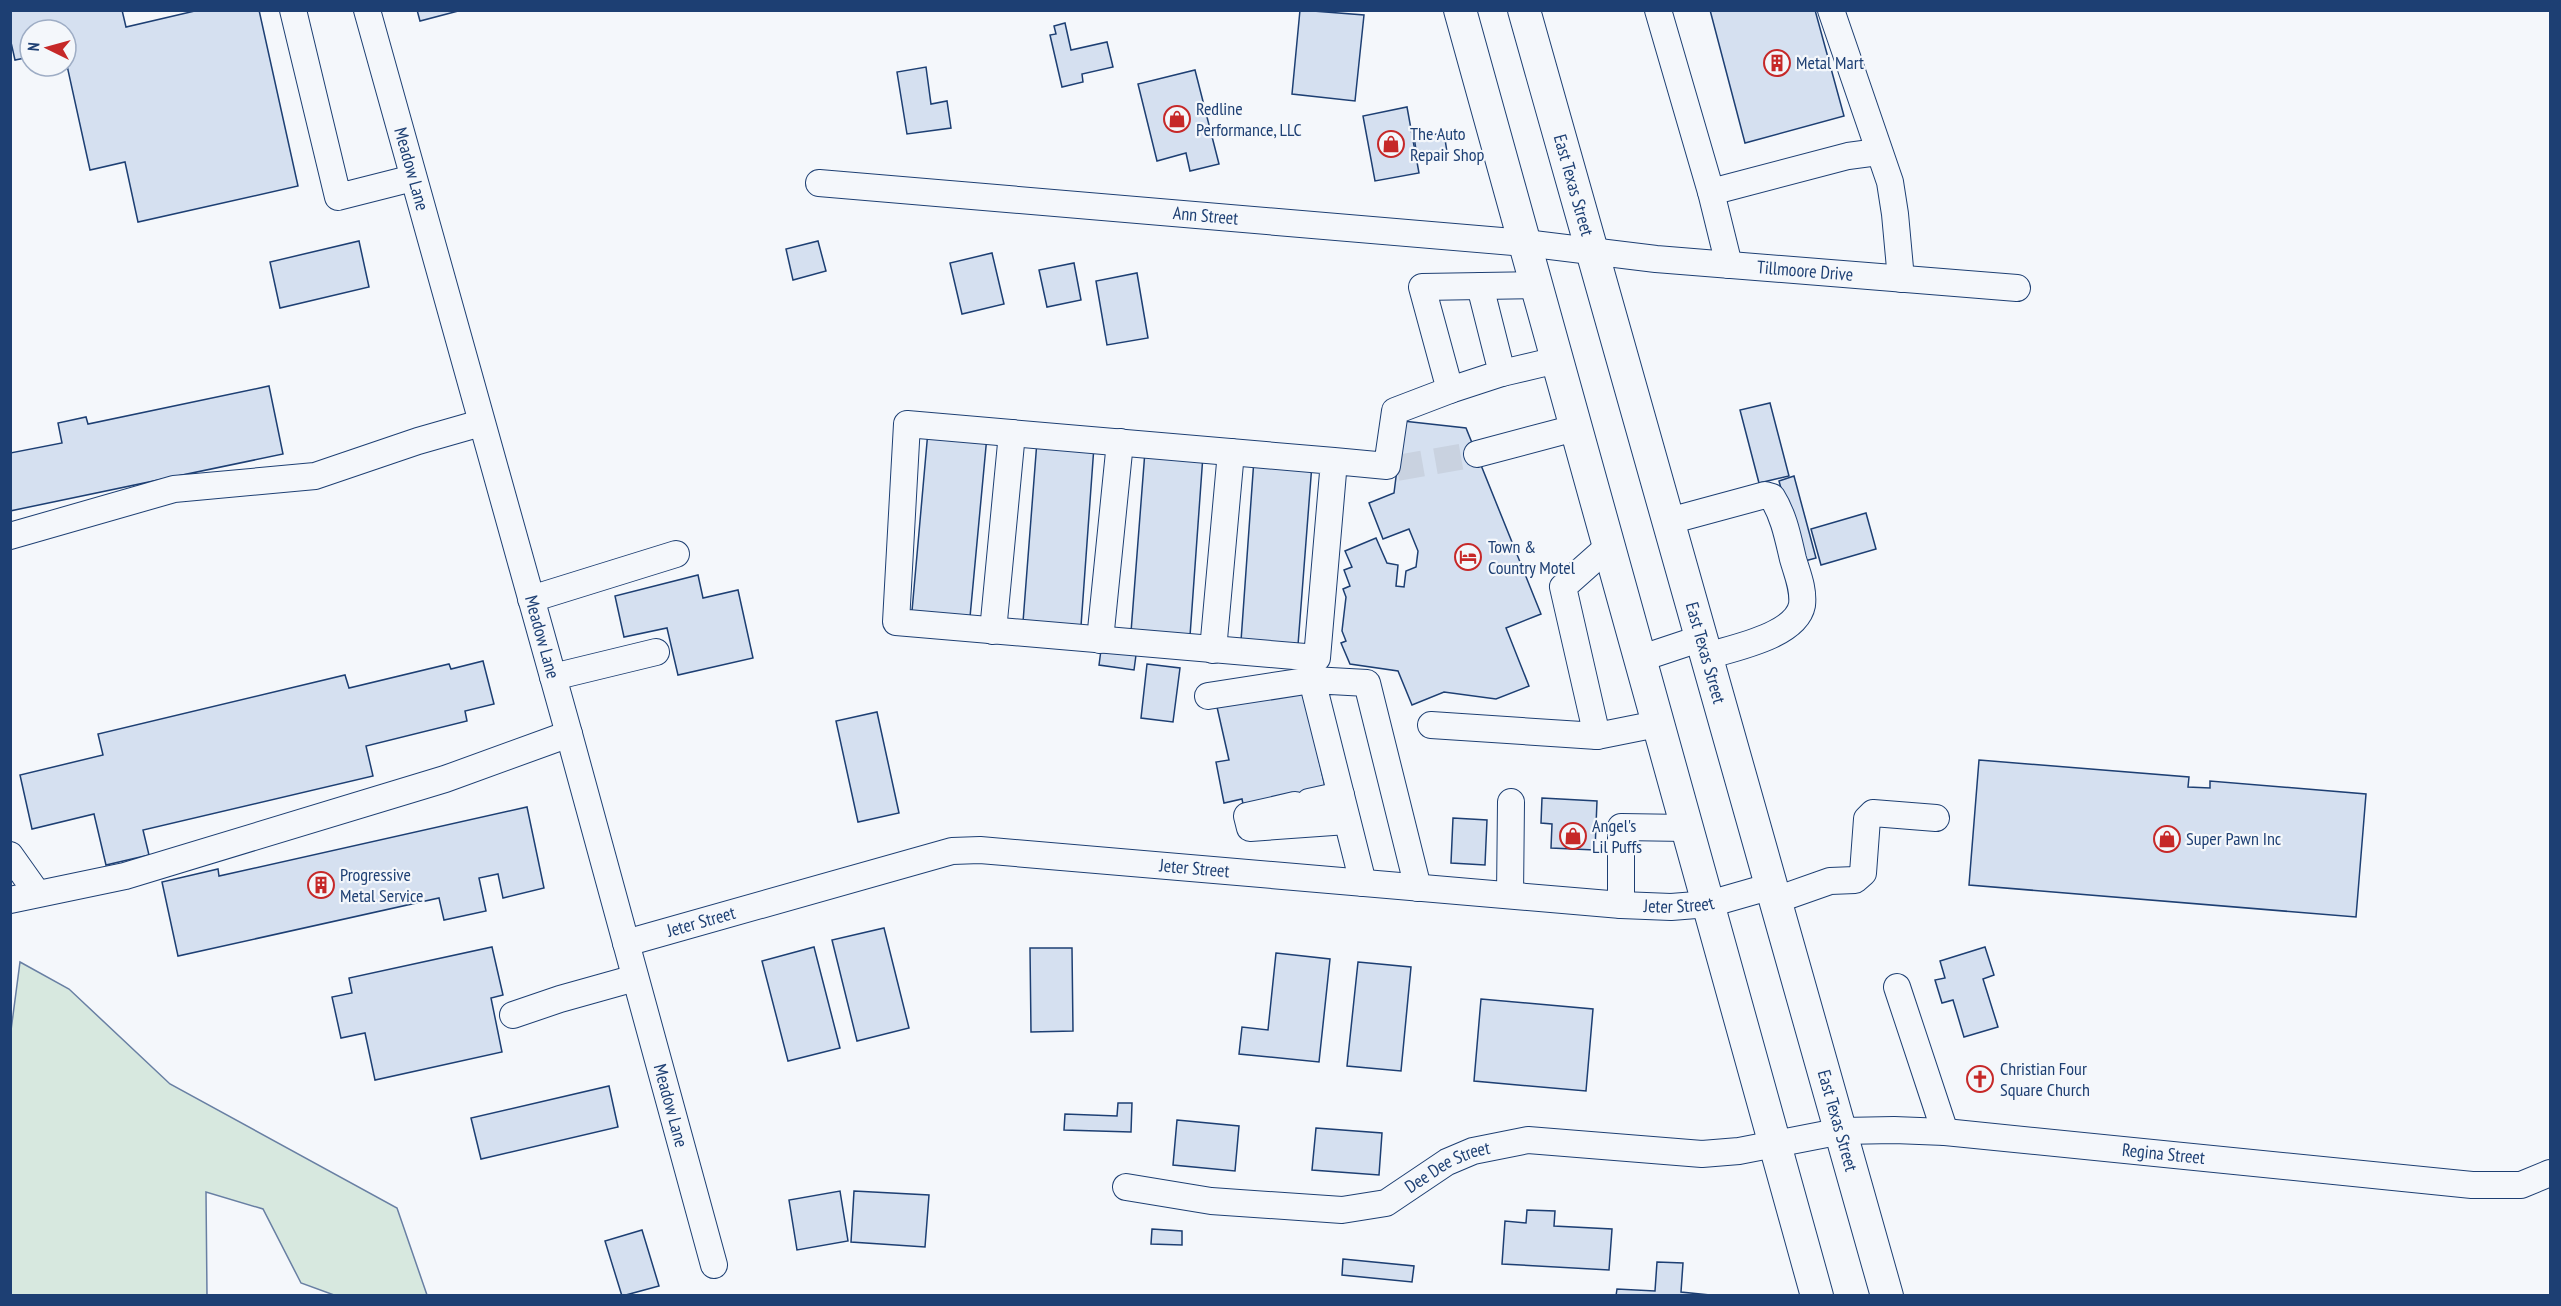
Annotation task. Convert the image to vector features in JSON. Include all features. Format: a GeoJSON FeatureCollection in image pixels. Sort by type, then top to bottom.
{"type":"FeatureCollection","features":[{"type":"Feature","properties":{"kind":"main road"},"geometry":{"type":"LineString","coordinates":[[1460,10],[1818,1296]]}},
{"type":"Feature","properties":{"kind":"main road","name":"East Texas Street"},"geometry":{"type":"LineString","coordinates":[[1524,10],[1887,1296]]}},
{"type":"Feature","properties":{"kind":"street"},"geometry":{"type":"LineString","coordinates":[[293,10],[338,197],[413,178]]}},
{"type":"Feature","properties":{"kind":"street","name":"Meadow Lane"},"geometry":{"type":"LineString","coordinates":[[367,10],[714,1265]]}},
{"type":"Feature","properties":{"kind":"street"},"geometry":{"type":"LineString","coordinates":[[1658,10],[1711,192],[1729,265]]}},
{"type":"Feature","properties":{"kind":"street"},"geometry":{"type":"LineString","coordinates":[[1831,10],[1890,182],[1896,214],[1901,279]]}},
{"type":"Feature","properties":{"kind":"street"},"geometry":{"type":"LineString","coordinates":[[1711,192],[1838,158],[1878,152]]}},
{"type":"Feature","properties":{"kind":"street","name":"Ann Street"},"geometry":{"type":"LineString","coordinates":[[819,183],[1525,243],[1592,251]]}},
{"type":"Feature","properties":{"kind":"street","name":"Tillmoore Drive"},"geometry":{"type":"LineString","coordinates":[[1592,251],[1729,265],[2017,288]]}},
{"type":"Feature","properties":{"kind":"street"},"geometry":{"type":"LineString","coordinates":[[1450,390],[1422,287],[1536,285]]}},
{"type":"Feature","properties":{"kind":"street"},"geometry":{"type":"LineString","coordinates":[[1480,286],[1502,373]]}},
{"type":"Feature","properties":{"kind":"street"},"geometry":{"type":"LineString","coordinates":[[1334,461],[1317,658],[896,622],[907,424],[1120,442],[1334,461],[1392,467],[1395,411],[1502,373],[1557,360]]}},
{"type":"Feature","properties":{"kind":"street"},"geometry":{"type":"LineString","coordinates":[[10,536],[174,489],[315,476],[418,441],[481,423]]}},
{"type":"Feature","properties":{"kind":"street"},"geometry":{"type":"LineString","coordinates":[[1477,454],[1575,428]]}},
{"type":"Feature","properties":{"kind":"street"},"geometry":{"type":"LineString","coordinates":[[993,631],[1012,433]]}},
{"type":"Feature","properties":{"kind":"street"},"geometry":{"type":"LineString","coordinates":[[1100,640],[1120,442]]}},
{"type":"Feature","properties":{"kind":"street"},"geometry":{"type":"LineString","coordinates":[[1213,650],[1231,452]]}},
{"type":"Feature","properties":{"kind":"street"},"geometry":{"type":"LineString","coordinates":[[1639,659],[1765,638],[1784,629],[1796,618],[1802,606],[1802,590],[1780,509],[1772,497],[1765,495],[1669,521]]}},
{"type":"Feature","properties":{"kind":"street"},"geometry":{"type":"LineString","coordinates":[[1597,736],[1563,587],[1608,547]]}},
{"type":"Feature","properties":{"kind":"street"},"geometry":{"type":"LineString","coordinates":[[531,599],[676,554]]}},
{"type":"Feature","properties":{"kind":"street"},"geometry":{"type":"LineString","coordinates":[[553,677],[656,652]]}},
{"type":"Feature","properties":{"kind":"street"},"geometry":{"type":"LineString","coordinates":[[1312,680],[1363,883]]}},
{"type":"Feature","properties":{"kind":"street"},"geometry":{"type":"LineString","coordinates":[[1208,696],[1312,680],[1368,682],[1418,888]]}},
{"type":"Feature","properties":{"kind":"street"},"geometry":{"type":"LineString","coordinates":[[1431,725],[1597,736],[1657,723]]}},
{"type":"Feature","properties":{"kind":"street"},"geometry":{"type":"LineString","coordinates":[[10,900],[136,873],[446,779],[569,734]]}},
{"type":"Feature","properties":{"kind":"street"},"geometry":{"type":"LineString","coordinates":[[1341,795],[1247,816],[1250,828],[1347,821]]}},
{"type":"Feature","properties":{"kind":"street"},"geometry":{"type":"LineString","coordinates":[[1510,895],[1511,802]]}},
{"type":"Feature","properties":{"kind":"street","name":"Jeter Street"},"geometry":{"type":"LineString","coordinates":[[626,943],[952,851],[980,850],[1621,905],[1671,907],[1709,904],[1830,881],[1855,880],[1863,873],[1867,819],[1873,813],[1936,818]]}},
{"type":"Feature","properties":{"kind":"street"},"geometry":{"type":"LineString","coordinates":[[1621,905],[1621,827],[1686,828]]}},
{"type":"Feature","properties":{"kind":"street"},"geometry":{"type":"LineString","coordinates":[[10,855],[37,893]]}},
{"type":"Feature","properties":{"kind":"street"},"geometry":{"type":"LineString","coordinates":[[513,1015],[635,978]]}},
{"type":"Feature","properties":{"kind":"street"},"geometry":{"type":"LineString","coordinates":[[1897,987],[1945,1132]]}},
{"type":"Feature","properties":{"kind":"street","name":"Regina Street"},"geometry":{"type":"LineString","coordinates":[[1775,1143],[1842,1131],[1894,1130],[1945,1132],[2481,1186],[2521,1185],[2550,1173]]}},
{"type":"Feature","properties":{"kind":"street","name":"Dee Dee Street"},"geometry":{"type":"LineString","coordinates":[[1126,1187],[1211,1201],[1342,1210],[1386,1203],[1447,1162],[1498,1144],[1528,1140],[1702,1154],[1775,1143]]}},
{"type":"Feature","properties":{"kind":"shaded area"},"geometry":{"type":"Polygon","coordinates":[[[20,962],[69,989],[170,1084],[397,1208],[427,1295],[334,1295],[301,1283],[263,1209],[206,1192],[207,1295],[11,1295],[10,1038],[20,962]]]}},
{"type":"Feature","properties":{"kind":"building"},"geometry":{"type":"Polygon","coordinates":[[[10,10],[122,10],[126,27],[199,10],[259,10],[298,186],[138,222],[125,162],[90,170],[70,78],[78,78],[78,18],[18,18],[18,59],[15,60],[10,38],[10,10]]]}},
{"type":"Feature","properties":{"kind":"building"},"geometry":{"type":"Polygon","coordinates":[[[417,10],[462,10],[420,21],[417,10]]]}},
{"type":"Feature","properties":{"kind":"building"},"geometry":{"type":"Polygon","coordinates":[[[1300,10],[1364,15],[1355,101],[1292,94],[1300,10]]]}},
{"type":"Feature","properties":{"kind":"building","name":"Metal Mart"},"geometry":{"type":"Polygon","coordinates":[[[1710,10],[1815,10],[1844,116],[1745,143],[1710,10]]]}},
{"type":"Feature","properties":{"kind":"building"},"geometry":{"type":"Polygon","coordinates":[[[1065,23],[1071,50],[1107,42],[1113,67],[1082,74],[1083,82],[1062,87],[1050,35],[1056,34],[1054,26],[1065,23]]]}},
{"type":"Feature","properties":{"kind":"building"},"geometry":{"type":"Polygon","coordinates":[[[926,67],[931,104],[947,101],[951,128],[907,134],[897,72],[926,67]]]}},
{"type":"Feature","properties":{"kind":"building","name":"Redline Performance, LLC"},"geometry":{"type":"Polygon","coordinates":[[[1195,70],[1219,164],[1190,171],[1186,153],[1157,161],[1138,84],[1195,70]]]}},
{"type":"Feature","properties":{"kind":"building","name":"The Auto Repair Shop"},"geometry":{"type":"Polygon","coordinates":[[[1407,107],[1419,173],[1375,181],[1363,116],[1407,107]]]}},
{"type":"Feature","properties":{"kind":"building"},"geometry":{"type":"Polygon","coordinates":[[[1444,133],[1447,152],[1417,156],[1414,137],[1444,133]]]}},
{"type":"Feature","properties":{"kind":"building"},"geometry":{"type":"Polygon","coordinates":[[[359,241],[369,287],[280,308],[270,262],[359,241]]]}},
{"type":"Feature","properties":{"kind":"building"},"geometry":{"type":"Polygon","coordinates":[[[818,241],[826,271],[793,280],[786,249],[818,241]]]}},
{"type":"Feature","properties":{"kind":"building"},"geometry":{"type":"Polygon","coordinates":[[[992,253],[1004,304],[962,314],[950,263],[992,253]]]}},
{"type":"Feature","properties":{"kind":"building"},"geometry":{"type":"Polygon","coordinates":[[[1074,263],[1081,300],[1047,307],[1039,270],[1074,263]]]}},
{"type":"Feature","properties":{"kind":"building"},"geometry":{"type":"Polygon","coordinates":[[[1137,273],[1148,338],[1107,345],[1096,281],[1137,273]]]}},
{"type":"Feature","properties":{"kind":"building"},"geometry":{"type":"Polygon","coordinates":[[[269,386],[283,454],[10,511],[10,453],[62,443],[58,423],[86,417],[88,424],[269,386]]]}},
{"type":"Feature","properties":{"kind":"building"},"geometry":{"type":"Polygon","coordinates":[[[1770,403],[1789,476],[1759,483],[1740,410],[1770,403]]]}},
{"type":"Feature","properties":{"kind":"building","name":"Town & Country Motel"},"geometry":{"type":"Polygon","coordinates":[[[1403,421],[1466,428],[1541,614],[1506,628],[1529,686],[1496,699],[1444,692],[1412,705],[1398,671],[1350,664],[1341,643],[1346,641],[1342,631],[1346,597],[1343,589],[1350,586],[1344,570],[1352,567],[1345,551],[1376,538],[1387,563],[1398,565],[1396,586],[1404,587],[1406,571],[1416,567],[1418,551],[1409,529],[1383,539],[1369,503],[1394,493],[1403,421]]]}},
{"type":"Feature","properties":{"kind":"building"},"geometry":{"type":"Polygon","coordinates":[[[928,431],[987,436],[970,617],[912,611],[928,431]]]}},
{"type":"Feature","properties":{"kind":"building"},"geometry":{"type":"Polygon","coordinates":[[[1037,441],[1094,446],[1081,626],[1023,622],[1037,441]]]}},
{"type":"Feature","properties":{"kind":"building"},"geometry":{"type":"Polygon","coordinates":[[[1145,451],[1203,455],[1190,636],[1131,632],[1145,451]]]}},
{"type":"Feature","properties":{"kind":"building"},"geometry":{"type":"Polygon","coordinates":[[[1254,459],[1312,464],[1298,645],[1241,641],[1254,459]]]}},
{"type":"Feature","properties":{"kind":"building"},"geometry":{"type":"Polygon","coordinates":[[[1794,476],[1816,558],[1801,562],[1779,481],[1794,476]]]}},
{"type":"Feature","properties":{"kind":"building"},"geometry":{"type":"Polygon","coordinates":[[[1866,513],[1876,549],[1821,565],[1811,529],[1866,513]]]}},
{"type":"Feature","properties":{"kind":"building"},"geometry":{"type":"Polygon","coordinates":[[[698,575],[703,598],[738,590],[753,658],[678,675],[667,628],[624,637],[615,596],[698,575]]]}},
{"type":"Feature","properties":{"kind":"building"},"geometry":{"type":"Polygon","coordinates":[[[1101,650],[1136,655],[1134,670],[1099,665],[1101,650]]]}},
{"type":"Feature","properties":{"kind":"building"},"geometry":{"type":"Polygon","coordinates":[[[483,661],[494,704],[465,711],[467,721],[366,746],[373,776],[143,830],[149,855],[106,865],[94,814],[32,829],[20,775],[103,755],[98,734],[345,675],[349,688],[449,664],[451,669],[483,661]]]}},
{"type":"Feature","properties":{"kind":"building"},"geometry":{"type":"Polygon","coordinates":[[[1147,664],[1180,668],[1173,722],[1141,718],[1147,664]]]}},
{"type":"Feature","properties":{"kind":"building"},"geometry":{"type":"Polygon","coordinates":[[[1303,689],[1326,791],[1244,809],[1242,799],[1224,803],[1216,762],[1229,760],[1217,707],[1303,689]]]}},
{"type":"Feature","properties":{"kind":"building"},"geometry":{"type":"Polygon","coordinates":[[[877,712],[899,813],[858,822],[836,721],[877,712]]]}},
{"type":"Feature","properties":{"kind":"building","name":"Super Pawn Inc"},"geometry":{"type":"Polygon","coordinates":[[[1979,760],[2189,777],[2188,787],[2210,788],[2210,781],[2366,794],[2356,917],[1969,885],[1979,760]]]}},
{"type":"Feature","properties":{"kind":"building","name":"Angel's Lil Puffs"},"geometry":{"type":"Polygon","coordinates":[[[1542,798],[1597,801],[1595,850],[1551,848],[1552,824],[1541,823],[1542,798]]]}},
{"type":"Feature","properties":{"kind":"building","name":"Progressive Metal Service"},"geometry":{"type":"Polygon","coordinates":[[[527,807],[544,888],[503,898],[498,874],[479,878],[486,911],[444,920],[439,898],[178,956],[162,882],[218,869],[219,876],[527,807]]]}},
{"type":"Feature","properties":{"kind":"building"},"geometry":{"type":"Polygon","coordinates":[[[1453,818],[1487,820],[1485,865],[1451,863],[1453,818]]]}},
{"type":"Feature","properties":{"kind":"building"},"geometry":{"type":"Polygon","coordinates":[[[884,928],[909,1028],[857,1041],[832,940],[884,928]]]}},
{"type":"Feature","properties":{"kind":"building"},"geometry":{"type":"Polygon","coordinates":[[[492,947],[503,995],[491,998],[502,1052],[375,1080],[365,1033],[341,1038],[332,997],[352,993],[349,978],[492,947]]]}},
{"type":"Feature","properties":{"kind":"building"},"geometry":{"type":"Polygon","coordinates":[[[814,947],[840,1048],[788,1061],[762,961],[814,947]]]}},
{"type":"Feature","properties":{"kind":"building"},"geometry":{"type":"Polygon","coordinates":[[[1985,947],[1994,975],[1983,979],[1998,1027],[1964,1037],[1953,1000],[1942,1003],[1935,980],[1945,978],[1940,961],[1985,947]]]}},
{"type":"Feature","properties":{"kind":"building"},"geometry":{"type":"Polygon","coordinates":[[[1030,948],[1072,948],[1073,1031],[1031,1032],[1030,948]]]}},
{"type":"Feature","properties":{"kind":"building"},"geometry":{"type":"Polygon","coordinates":[[[1276,953],[1330,959],[1319,1062],[1239,1054],[1242,1027],[1268,1030],[1276,953]]]}},
{"type":"Feature","properties":{"kind":"building"},"geometry":{"type":"Polygon","coordinates":[[[1358,962],[1411,967],[1401,1071],[1347,1066],[1358,962]]]}},
{"type":"Feature","properties":{"kind":"building"},"geometry":{"type":"Polygon","coordinates":[[[1481,999],[1593,1009],[1586,1091],[1474,1081],[1481,999]]]}},
{"type":"Feature","properties":{"kind":"building"},"geometry":{"type":"Polygon","coordinates":[[[609,1086],[618,1127],[481,1159],[471,1118],[609,1086]]]}},
{"type":"Feature","properties":{"kind":"building"},"geometry":{"type":"Polygon","coordinates":[[[1118,1103],[1132,1103],[1131,1132],[1064,1130],[1065,1114],[1117,1116],[1118,1103]]]}},
{"type":"Feature","properties":{"kind":"building"},"geometry":{"type":"Polygon","coordinates":[[[1177,1120],[1239,1126],[1235,1171],[1173,1165],[1177,1120]]]}},
{"type":"Feature","properties":{"kind":"building"},"geometry":{"type":"Polygon","coordinates":[[[1316,1128],[1382,1133],[1379,1175],[1312,1170],[1316,1128]]]}},
{"type":"Feature","properties":{"kind":"building"},"geometry":{"type":"Polygon","coordinates":[[[840,1191],[848,1241],[797,1250],[789,1200],[840,1191]]]}},
{"type":"Feature","properties":{"kind":"building"},"geometry":{"type":"Polygon","coordinates":[[[854,1191],[929,1195],[925,1247],[851,1242],[854,1191]]]}},
{"type":"Feature","properties":{"kind":"building"},"geometry":{"type":"Polygon","coordinates":[[[1527,1210],[1555,1211],[1554,1226],[1612,1229],[1609,1270],[1502,1264],[1505,1221],[1526,1223],[1527,1210]]]}},
{"type":"Feature","properties":{"kind":"building"},"geometry":{"type":"Polygon","coordinates":[[[1152,1229],[1182,1231],[1182,1245],[1151,1244],[1152,1229]]]}},
{"type":"Feature","properties":{"kind":"building"},"geometry":{"type":"Polygon","coordinates":[[[642,1230],[659,1286],[622,1296],[605,1241],[642,1230]]]}},
{"type":"Feature","properties":{"kind":"building"},"geometry":{"type":"Polygon","coordinates":[[[1343,1259],[1414,1266],[1412,1282],[1342,1275],[1343,1259]]]}},
{"type":"Feature","properties":{"kind":"building"},"geometry":{"type":"Polygon","coordinates":[[[1657,1262],[1683,1263],[1681,1292],[1720,1296],[1616,1296],[1617,1289],[1655,1291],[1657,1262]]]}},
{"type":"Feature","properties":{"kind":"tunnel"},"geometry":{"type":"LineString","coordinates":[[1397,468],[1477,454]]}},
{"type":"Feature","properties":{"kind":"place","name":"Metal Mart"},"geometry":{"type":"Point","coordinates":[1777,63]}},
{"type":"Feature","properties":{"kind":"place","name":"Redline Performance, LLC"},"geometry":{"type":"Point","coordinates":[1177,119]}},
{"type":"Feature","properties":{"kind":"place","name":"The Auto Repair Shop"},"geometry":{"type":"Point","coordinates":[1391,144]}},
{"type":"Feature","properties":{"kind":"place","name":"Town & Country Motel"},"geometry":{"type":"Point","coordinates":[1468,557]}},
{"type":"Feature","properties":{"kind":"place","name":"Angel's Lil Puffs"},"geometry":{"type":"Point","coordinates":[1573,836]}},
{"type":"Feature","properties":{"kind":"place","name":"Super Pawn Inc"},"geometry":{"type":"Point","coordinates":[2167,839]}},
{"type":"Feature","properties":{"kind":"place","name":"Progressive Metal Service"},"geometry":{"type":"Point","coordinates":[321,885]}},
{"type":"Feature","properties":{"kind":"place","name":"Christian Four Square Church"},"geometry":{"type":"Point","coordinates":[1980,1079]}}]}
